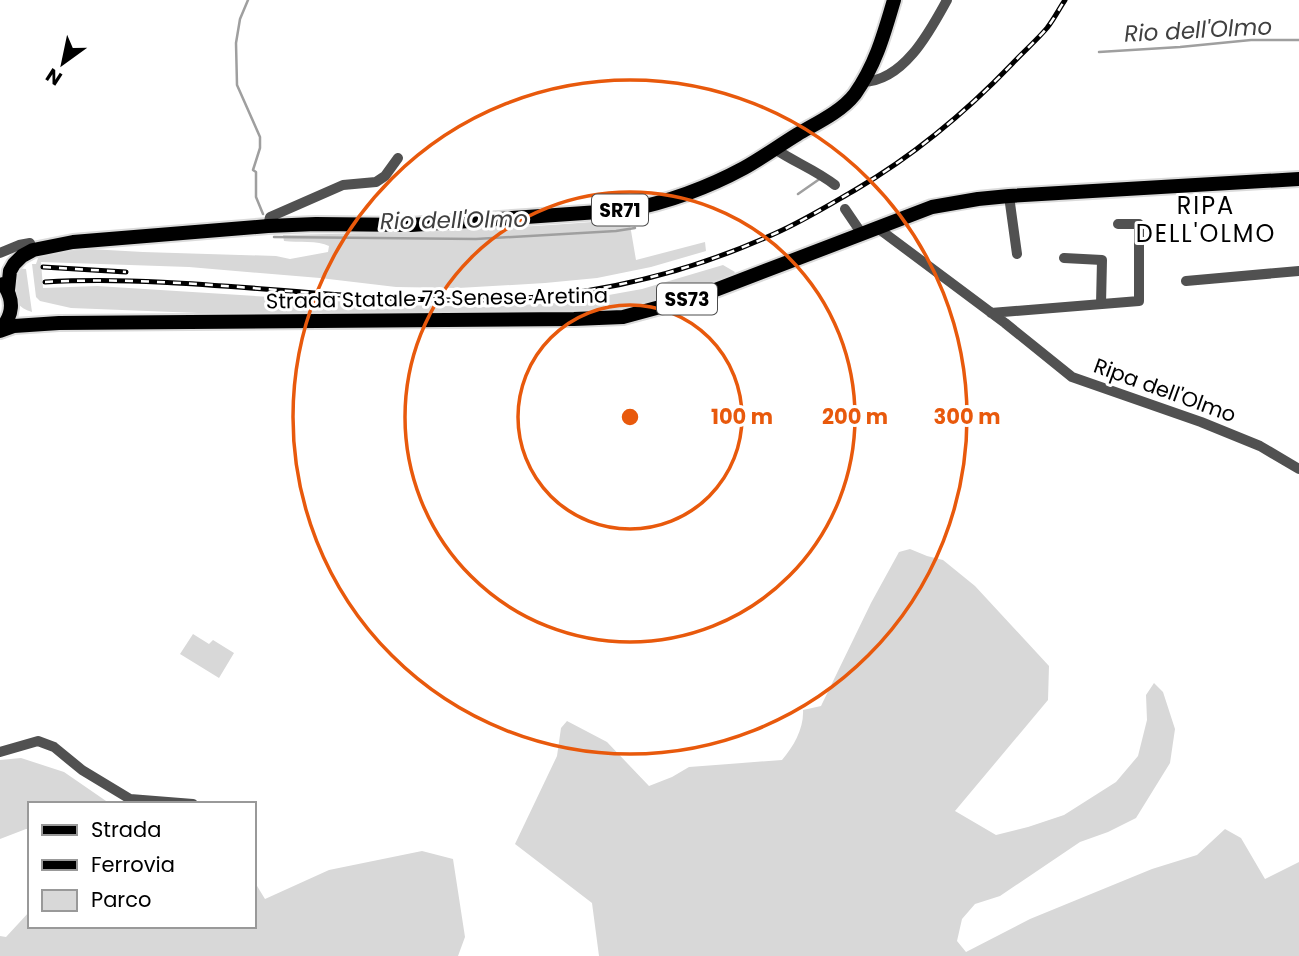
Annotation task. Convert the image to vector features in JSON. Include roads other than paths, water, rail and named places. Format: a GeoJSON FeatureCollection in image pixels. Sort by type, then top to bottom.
{"type":"FeatureCollection","features":[{"type":"Feature","properties":{"kind":"main road","name":"SR71"},"geometry":{"type":"LineString","coordinates":[[6,291],[14,264],[22,256],[33,250],[73,242],[268,226],[411,225],[628,210],[657,204],[698,190],[743,169],[834,113],[853,97],[879,51],[894,0]]}},
{"type":"Feature","properties":{"kind":"main road","name":"Strada Statale 73 Senese Aretina"},"geometry":{"type":"LineString","coordinates":[[0,330],[14,326],[59,323],[624,317],[697,297],[932,207],[1009,196],[1299,179]]}},
{"type":"Feature","properties":{"kind":"main road","name":"SR71"},"geometry":{"type":"LineString","coordinates":[[0,269],[18,250],[30,243],[47,239],[223,224],[252,228]]}},
{"type":"Feature","properties":{"kind":"main road","name":"Strada Statale 73 Senese Aretina"},"geometry":{"type":"LineString","coordinates":[[6,291],[15,311],[33,319],[59,323]]}},
{"type":"Feature","properties":{"kind":"main road","name":"Strada Statale 73 Senese Aretina"},"geometry":{"type":"LineString","coordinates":[[0,330],[11,313],[6,291]]}},
{"type":"Feature","properties":{"kind":"street"},"geometry":{"type":"LineString","coordinates":[[863,82],[873,82],[897,69],[921,44],[947,0]]}},
{"type":"Feature","properties":{"kind":"street"},"geometry":{"type":"LineString","coordinates":[[775,149],[835,185]]}},
{"type":"Feature","properties":{"kind":"street"},"geometry":{"type":"LineString","coordinates":[[268,226],[270,217],[343,185],[376,182],[385,176],[398,158]]}},
{"type":"Feature","properties":{"kind":"street"},"geometry":{"type":"LineString","coordinates":[[1009,196],[1017,254]]}},
{"type":"Feature","properties":{"kind":"street"},"geometry":{"type":"LineString","coordinates":[[845,209],[862,234]]}},
{"type":"Feature","properties":{"kind":"street"},"geometry":{"type":"LineString","coordinates":[[991,313],[1139,301],[1139,225],[1118,224]]}},
{"type":"Feature","properties":{"kind":"street","name":"Ripa dell'Olmo"},"geometry":{"type":"LineString","coordinates":[[879,229],[1072,377],[1201,422],[1260,446],[1299,469]]}},
{"type":"Feature","properties":{"kind":"street"},"geometry":{"type":"LineString","coordinates":[[0,253],[30,243]]}},
{"type":"Feature","properties":{"kind":"street"},"geometry":{"type":"LineString","coordinates":[[1064,258],[1102,260],[1101,304]]}},
{"type":"Feature","properties":{"kind":"street"},"geometry":{"type":"LineString","coordinates":[[1186,281],[1299,271]]}},
{"type":"Feature","properties":{"kind":"street"},"geometry":{"type":"LineString","coordinates":[[0,752],[38,741],[54,747],[82,770],[130,799],[168,802]]}},
{"type":"Feature","properties":{"kind":"waterway","name":"Rio dell'Olmo"},"geometry":{"type":"LineString","coordinates":[[248,0],[240,19],[236,43],[237,85],[260,137],[260,148],[253,170],[256,172],[256,197],[263,214]]}},
{"type":"Feature","properties":{"kind":"waterway","name":"Rio dell'Olmo"},"geometry":{"type":"LineString","coordinates":[[1099,52],[1251,40],[1299,40]]}},
{"type":"Feature","properties":{"kind":"waterway","name":"Rio dell'Olmo"},"geometry":{"type":"LineString","coordinates":[[798,194],[821,178]]}},
{"type":"Feature","properties":{"kind":"waterway","name":"Rio dell'Olmo"},"geometry":{"type":"LineString","coordinates":[[274,237],[476,239],[635,228]]}},
{"type":"Feature","properties":{"kind":"railway"},"geometry":{"type":"LineString","coordinates":[[45,282],[153,282],[369,297],[477,300],[516,299],[592,290],[667,273],[740,248],[786,228],[816,213],[897,163],[938,133],[994,82],[1047,28],[1065,0]]}},
{"type":"Feature","properties":{"kind":"railway"},"geometry":{"type":"LineString","coordinates":[[43,267],[126,272]]}},
{"type":"Feature","properties":{"kind":"district","name":"RIPA DELL'OLMO"},"geometry":{"type":"Point","coordinates":[1206,219]}}]}
